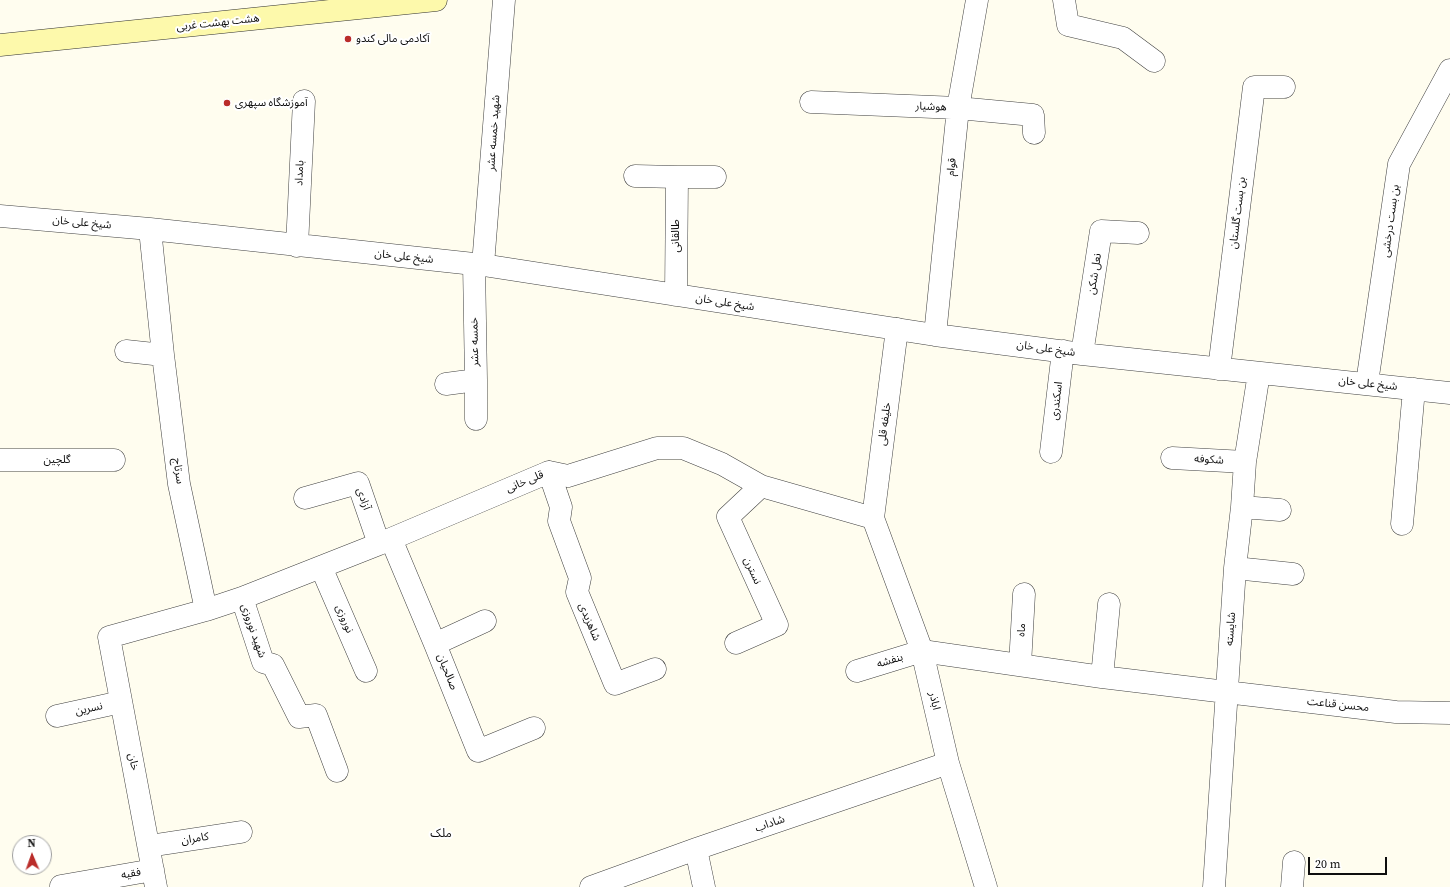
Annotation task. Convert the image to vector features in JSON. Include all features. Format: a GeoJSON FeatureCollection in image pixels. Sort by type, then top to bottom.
{"type":"FeatureCollection","features":[{"type":"Feature","properties":{"kind":"main road","name":"هشت بهشت غربی"},"geometry":{"type":"LineString","coordinates":[[0,45],[436,0]]}},
{"type":"Feature","properties":{"kind":"street","name":"شهید خمسه عشر"},"geometry":{"type":"LineString","coordinates":[[478,265],[504,0]]}},
{"type":"Feature","properties":{"kind":"street","name":"قوام"},"geometry":{"type":"LineString","coordinates":[[935,335],[958,108],[977,0]]}},
{"type":"Feature","properties":{"kind":"street"},"geometry":{"type":"LineString","coordinates":[[1064,0],[1068,25],[1123,38],[1154,61]]}},
{"type":"Feature","properties":{"kind":"street","name":"بن بست درخشی"},"geometry":{"type":"LineString","coordinates":[[1367,383],[1399,164],[1450,70]]}},
{"type":"Feature","properties":{"kind":"street","name":"بن بست گلستان"},"geometry":{"type":"LineString","coordinates":[[1219,369],[1254,87],[1284,87]]}},
{"type":"Feature","properties":{"kind":"street","name":"بامداد"},"geometry":{"type":"LineString","coordinates":[[297,246],[304,101]]}},
{"type":"Feature","properties":{"kind":"street","name":"هوشیار"},"geometry":{"type":"LineString","coordinates":[[811,102],[958,108],[1033,115],[1034,133]]}},
{"type":"Feature","properties":{"kind":"street"},"geometry":{"type":"LineString","coordinates":[[635,176],[715,177]]}},
{"type":"Feature","properties":{"kind":"street","name":"طالقانی"},"geometry":{"type":"LineString","coordinates":[[676,295],[677,177]]}},
{"type":"Feature","properties":{"kind":"street","name":"شیخ علی خان"},"geometry":{"type":"LineString","coordinates":[[0,216],[150,229],[478,265],[897,330],[1219,369],[1367,383],[1450,393]]}},
{"type":"Feature","properties":{"kind":"street","name":"سرتاج"},"geometry":{"type":"LineString","coordinates":[[150,229],[163,355],[179,484],[206,610]]}},
{"type":"Feature","properties":{"kind":"street","name":"نعل شکن"},"geometry":{"type":"LineString","coordinates":[[1073,352],[1101,231],[1138,233]]}},
{"type":"Feature","properties":{"kind":"street","name":"خمسه عشر"},"geometry":{"type":"LineString","coordinates":[[476,419],[478,265]]}},
{"type":"Feature","properties":{"kind":"street","name":"خلیفه قلی"},"geometry":{"type":"LineString","coordinates":[[873,518],[897,330]]}},
{"type":"Feature","properties":{"kind":"street"},"geometry":{"type":"LineString","coordinates":[[126,351],[163,355]]}},
{"type":"Feature","properties":{"kind":"street","name":"اسکندری"},"geometry":{"type":"LineString","coordinates":[[1051,452],[1073,352]]}},
{"type":"Feature","properties":{"kind":"street","name":"شایسته"},"geometry":{"type":"LineString","coordinates":[[1214,887],[1235,568],[1242,507],[1245,462],[1259,373]]}},
{"type":"Feature","properties":{"kind":"street"},"geometry":{"type":"LineString","coordinates":[[446,384],[476,380]]}},
{"type":"Feature","properties":{"kind":"street"},"geometry":{"type":"LineString","coordinates":[[1402,524],[1414,389]]}},
{"type":"Feature","properties":{"kind":"street","name":"قلی خانی"},"geometry":{"type":"LineString","coordinates":[[206,610],[242,598],[321,567],[549,472],[568,476],[657,448],[683,448],[722,464],[761,486],[873,518]]}},
{"type":"Feature","properties":{"kind":"street","name":"شکوفه"},"geometry":{"type":"LineString","coordinates":[[1172,458],[1245,462]]}},
{"type":"Feature","properties":{"kind":"street","name":"گلچین"},"geometry":{"type":"LineString","coordinates":[[0,460],[114,460]]}},
{"type":"Feature","properties":{"kind":"street","name":"شاهزیدی"},"geometry":{"type":"LineString","coordinates":[[549,472],[562,507],[559,521],[580,578],[577,592],[615,684],[655,669]]}},
{"type":"Feature","properties":{"kind":"street","name":"آزادی"},"geometry":{"type":"LineString","coordinates":[[305,498],[358,483],[385,541]]}},
{"type":"Feature","properties":{"kind":"street","name":"نسترن"},"geometry":{"type":"LineString","coordinates":[[736,644],[777,625],[728,517],[761,486]]}},
{"type":"Feature","properties":{"kind":"street"},"geometry":{"type":"LineString","coordinates":[[1242,507],[1280,510]]}},
{"type":"Feature","properties":{"kind":"street","name":"اباذر"},"geometry":{"type":"LineString","coordinates":[[873,518],[922,651],[948,763],[986,887]]}},
{"type":"Feature","properties":{"kind":"street","name":"صالحیان"},"geometry":{"type":"LineString","coordinates":[[385,541],[436,644],[478,751],[534,728]]}},
{"type":"Feature","properties":{"kind":"street","name":"نوروزی"},"geometry":{"type":"LineString","coordinates":[[321,567],[366,671]]}},
{"type":"Feature","properties":{"kind":"street"},"geometry":{"type":"LineString","coordinates":[[1235,568],[1293,574]]}},
{"type":"Feature","properties":{"kind":"street","name":"ماه"},"geometry":{"type":"LineString","coordinates":[[1020,665],[1024,594]]}},
{"type":"Feature","properties":{"kind":"street","name":"شهید نوروزی"},"geometry":{"type":"LineString","coordinates":[[242,598],[263,662],[273,665],[299,717],[316,715],[337,771]]}},
{"type":"Feature","properties":{"kind":"street"},"geometry":{"type":"LineString","coordinates":[[1102,676],[1109,604]]}},
{"type":"Feature","properties":{"kind":"street","name":"خان"},"geometry":{"type":"LineString","coordinates":[[155,879],[109,637],[206,610]]}},
{"type":"Feature","properties":{"kind":"street"},"geometry":{"type":"LineString","coordinates":[[436,644],[485,621]]}},
{"type":"Feature","properties":{"kind":"street","name":"محسن قناعت"},"geometry":{"type":"LineString","coordinates":[[922,651],[1226,692],[1396,712],[1450,713]]}},
{"type":"Feature","properties":{"kind":"street","name":"بنفشه"},"geometry":{"type":"LineString","coordinates":[[857,671],[922,651]]}},
{"type":"Feature","properties":{"kind":"street","name":"نسرین"},"geometry":{"type":"LineString","coordinates":[[57,716],[121,702]]}},
{"type":"Feature","properties":{"kind":"street","name":"شاداب"},"geometry":{"type":"LineString","coordinates":[[591,887],[696,849],[948,763]]}},
{"type":"Feature","properties":{"kind":"street","name":"کامران"},"geometry":{"type":"LineString","coordinates":[[149,846],[241,832]]}},
{"type":"Feature","properties":{"kind":"street"},"geometry":{"type":"LineString","coordinates":[[696,849],[704,887]]}},
{"type":"Feature","properties":{"kind":"street"},"geometry":{"type":"LineString","coordinates":[[1292,887],[1294,862]]}},
{"type":"Feature","properties":{"kind":"street","name":"فقیه"},"geometry":{"type":"LineString","coordinates":[[61,886],[155,879]]}},
{"type":"Feature","properties":{"kind":"place","name":"آکادمی مالی کندو"},"geometry":{"type":"Point","coordinates":[348,39]}},
{"type":"Feature","properties":{"kind":"place","name":"آموزشگاه سپهری"},"geometry":{"type":"Point","coordinates":[227,103]}},
{"type":"Feature","properties":{"kind":"district","name":"ملک"},"geometry":{"type":"Point","coordinates":[441,834]}}]}
